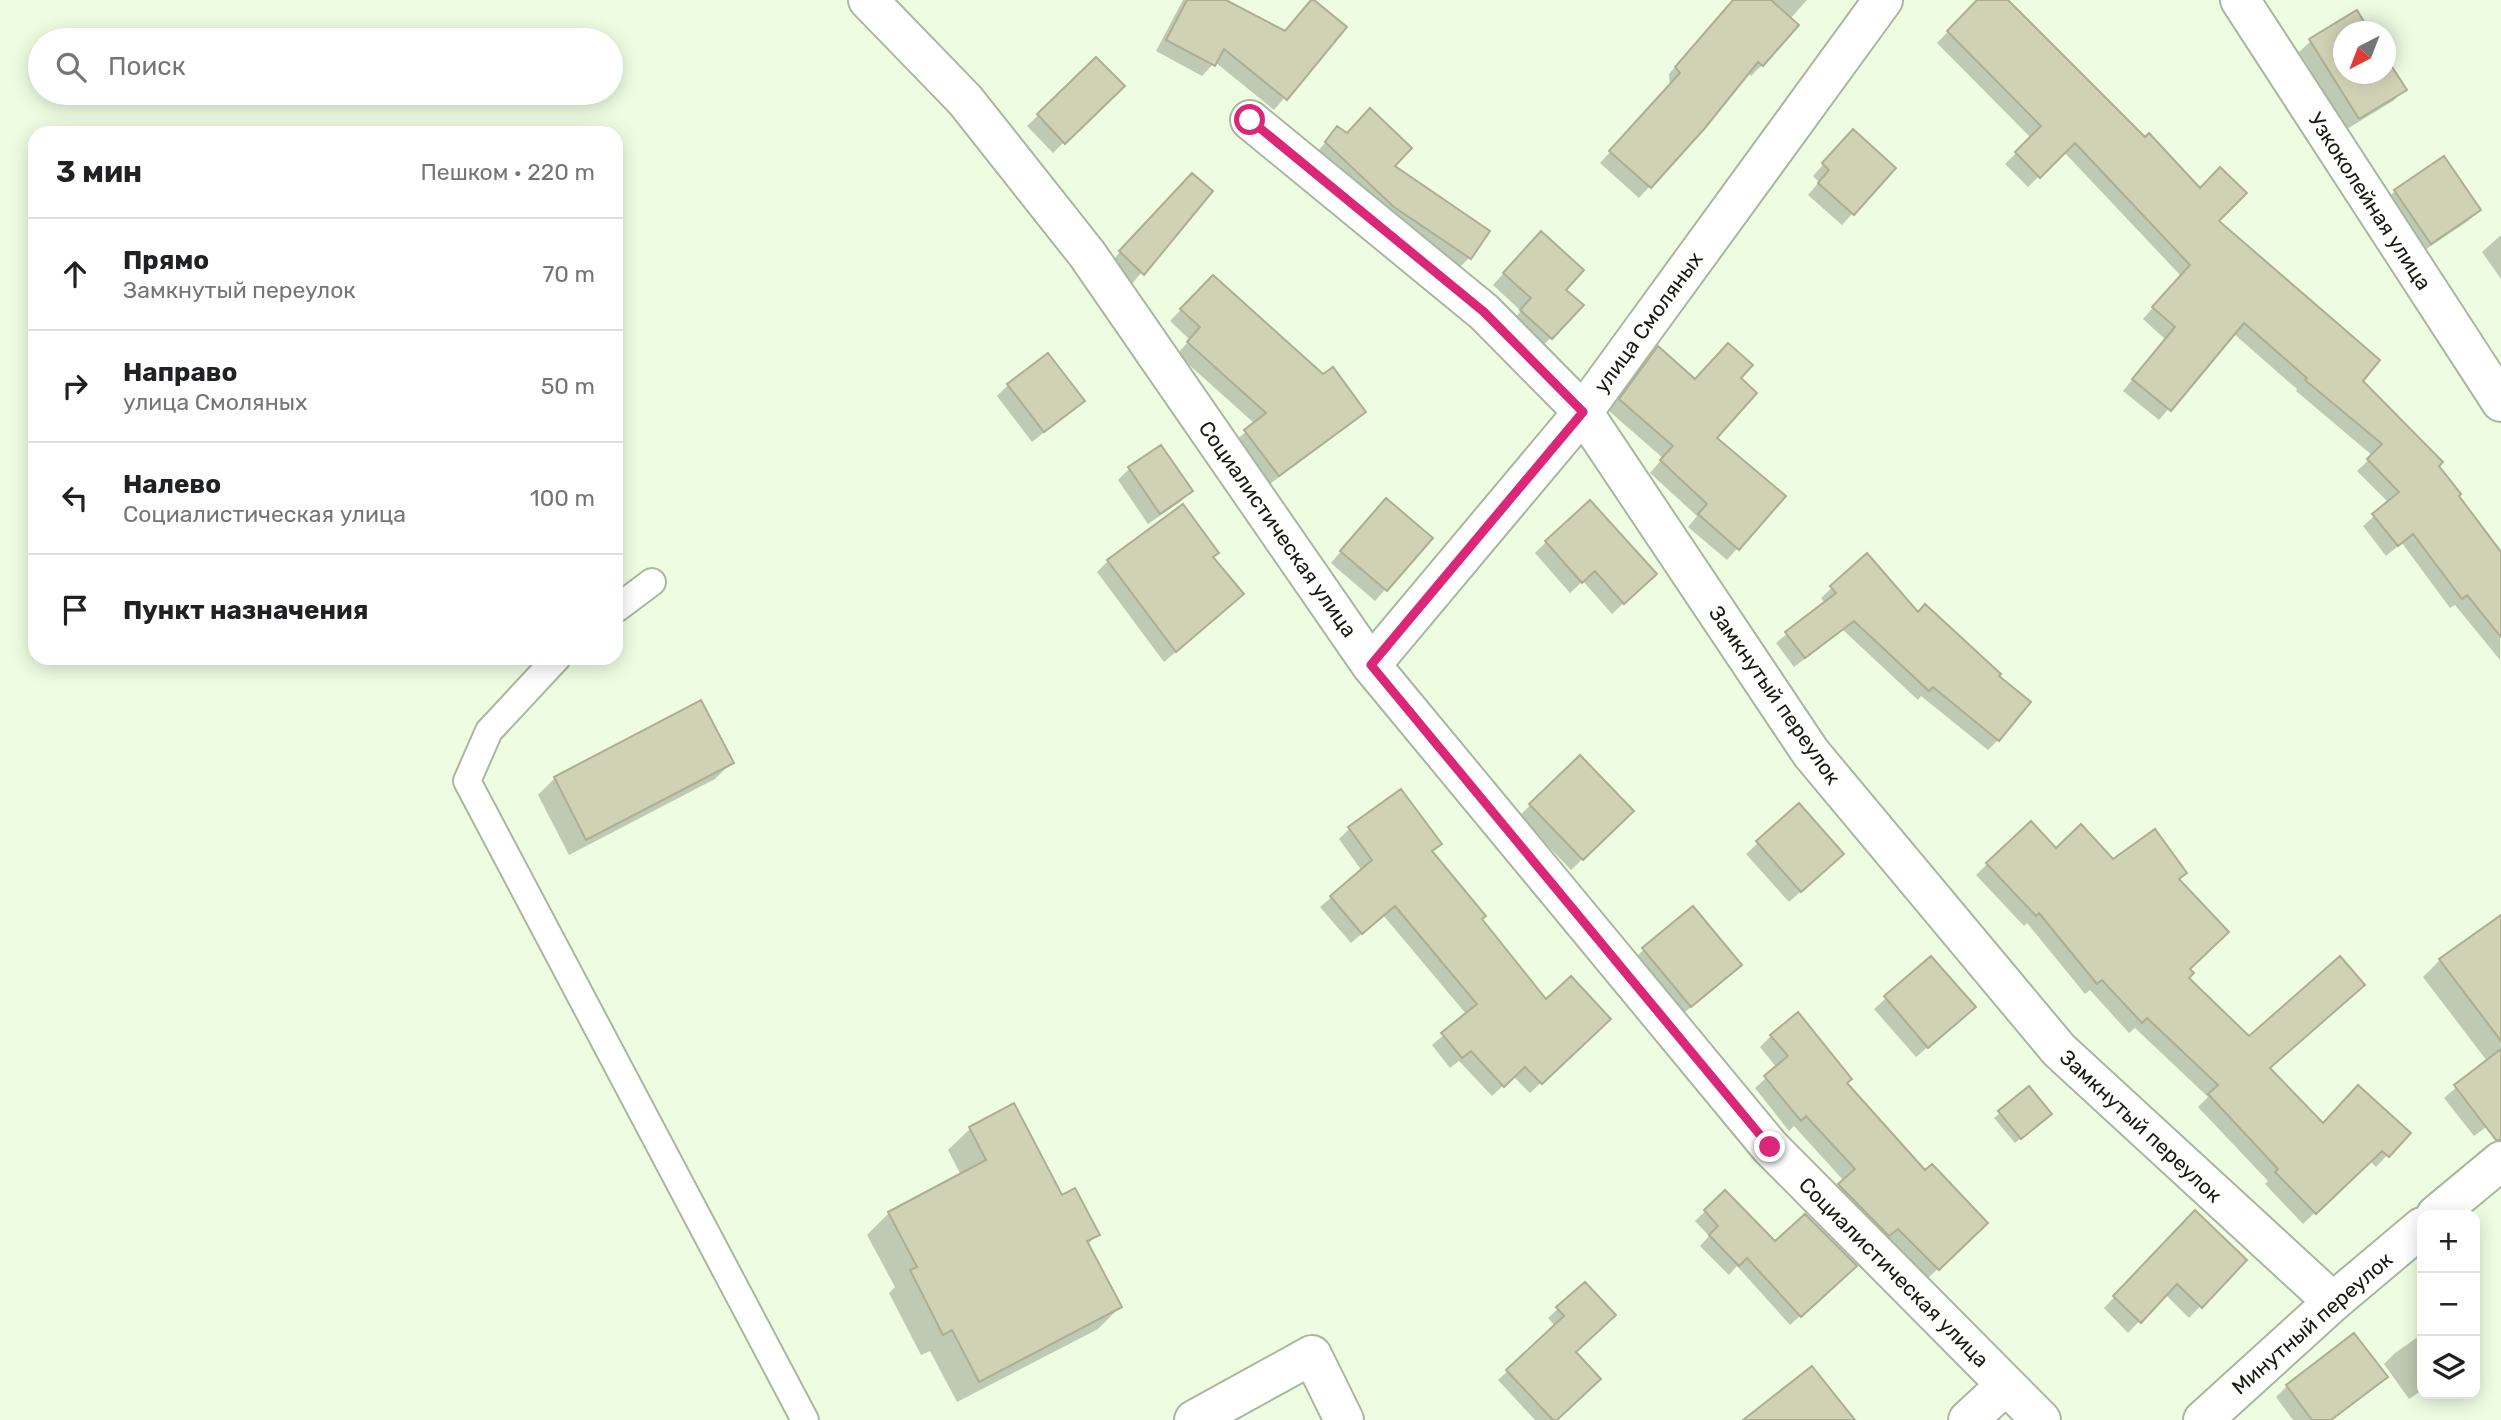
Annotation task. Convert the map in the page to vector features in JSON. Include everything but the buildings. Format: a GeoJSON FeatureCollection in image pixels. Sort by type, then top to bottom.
{"type":"FeatureCollection","features":[{"type":"Feature","properties":{"kind":"street","name":"Социалистическая улица"},"geometry":{"type":"LineString","coordinates":[[868,0],[965,100],[1087,254],[1371,665],[1770,1147],[2041,1420]]}},
{"type":"Feature","properties":{"kind":"street","name":"улица Смоляных"},"geometry":{"type":"LineString","coordinates":[[1371,665],[1583,412],[1883,0]]}},
{"type":"Feature","properties":{"kind":"street","name":"Узкоколейная улица"},"geometry":{"type":"LineString","coordinates":[[2240,0],[2501,402]]}},
{"type":"Feature","properties":{"kind":"street","name":"Замкнутый переулок"},"geometry":{"type":"LineString","coordinates":[[1250,120],[1484,312],[1583,412],[1811,753],[2059,1051],[2333,1303]]}},
{"type":"Feature","properties":{"kind":"street"},"geometry":{"type":"LineString","coordinates":[[2442,1210],[2501,1161]]}},
{"type":"Feature","properties":{"kind":"street","name":"Минутный переулок"},"geometry":{"type":"LineString","coordinates":[[2203,1420],[2417,1231]]}},
{"type":"Feature","properties":{"kind":"street"},"geometry":{"type":"LineString","coordinates":[[1194,1420],[1312,1354],[1344,1420]]}},
{"type":"Feature","properties":{"kind":"street"},"geometry":{"type":"LineString","coordinates":[[1968,1420],[2006,1385]]}},
{"type":"Feature","properties":{"kind":"lane"},"geometry":{"type":"LineString","coordinates":[[623,604],[652,582]]}},
{"type":"Feature","properties":{"kind":"lane"},"geometry":{"type":"LineString","coordinates":[[550,665],[489,731],[467,781],[805,1420]]}},
{"type":"Feature","properties":{"kind":"route"},"geometry":{"type":"LineString","coordinates":[[1250,120],[1484,312],[1583,412],[1371,665],[1770,1147]]}}]}
